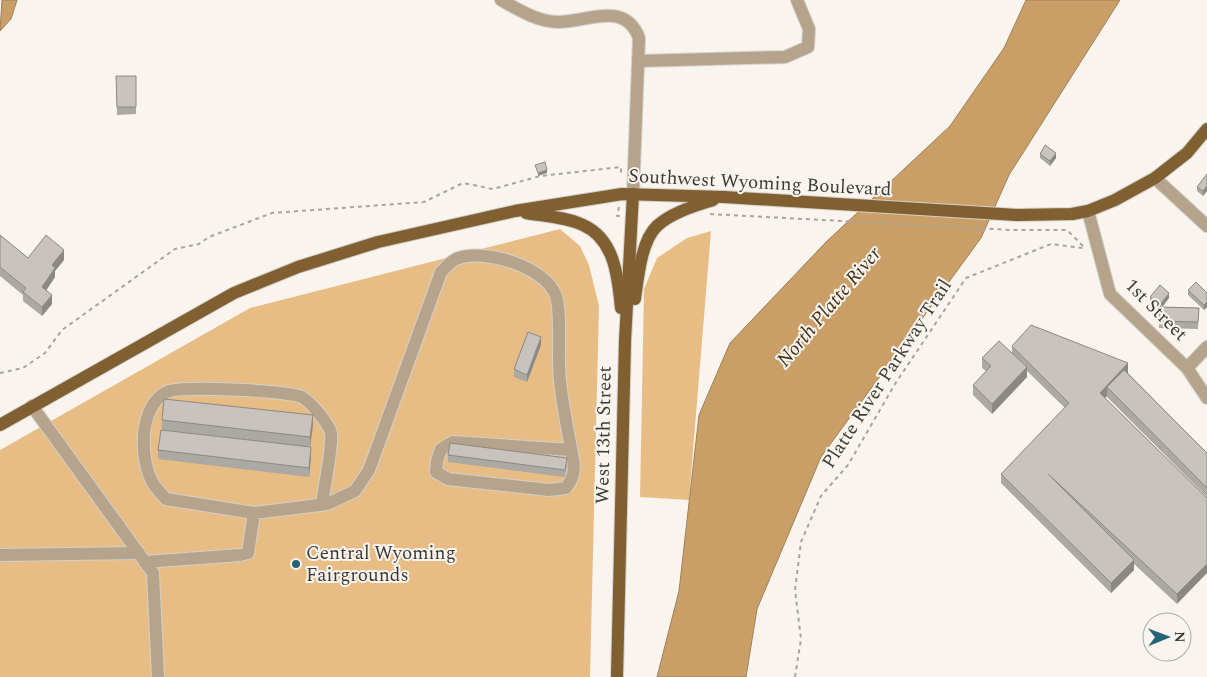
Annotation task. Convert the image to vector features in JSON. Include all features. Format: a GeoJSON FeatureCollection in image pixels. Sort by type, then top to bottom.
{"type":"FeatureCollection","features":[{"type":"Feature","properties":{"kind":"main road","name":"Southwest Wyoming Boulevard"},"geometry":{"type":"LineString","coordinates":[[0,425],[234,293],[289,270],[378,242],[515,211],[633,194],[724,197],[1017,215],[1044,216],[1088,211],[1155,178],[1187,153],[1207,129]]}},
{"type":"Feature","properties":{"kind":"main road","name":"West 13th Street"},"geometry":{"type":"LineString","coordinates":[[617,677],[625,340],[633,194]]}},
{"type":"Feature","properties":{"kind":"main road"},"geometry":{"type":"LineString","coordinates":[[625,340],[635,300],[639,266],[656,226],[693,206],[724,197]]}},
{"type":"Feature","properties":{"kind":"main road"},"geometry":{"type":"LineString","coordinates":[[515,211],[581,224],[595,232],[610,251],[617,274],[625,340]]}},
{"type":"Feature","properties":{"kind":"street"},"geometry":{"type":"LineString","coordinates":[[501,0],[524,12],[548,21],[559,22],[606,14],[627,20],[635,27],[639,38],[633,194]]}},
{"type":"Feature","properties":{"kind":"street"},"geometry":{"type":"LineString","coordinates":[[638,61],[785,57],[808,47],[809,29],[797,0]]}},
{"type":"Feature","properties":{"kind":"street"},"geometry":{"type":"LineString","coordinates":[[1155,178],[1207,226]]}},
{"type":"Feature","properties":{"kind":"street","name":"1st Street"},"geometry":{"type":"LineString","coordinates":[[1088,211],[1110,294],[1188,368],[1207,398]]}},
{"type":"Feature","properties":{"kind":"street"},"geometry":{"type":"LineString","coordinates":[[322,504],[331,432],[323,418],[301,396],[202,388],[167,392],[150,406],[144,434],[145,459],[154,484],[166,499],[254,513],[322,504],[355,491],[369,470],[441,272],[456,259],[477,256],[505,258],[539,275],[556,296],[560,380],[572,450],[573,479],[566,488],[548,490],[448,479],[436,472],[441,448],[453,442],[572,450]]}},
{"type":"Feature","properties":{"kind":"street"},"geometry":{"type":"LineString","coordinates":[[1188,368],[1207,347]]}},
{"type":"Feature","properties":{"kind":"street"},"geometry":{"type":"LineString","coordinates":[[32,406],[153,573],[156,594],[158,677]]}},
{"type":"Feature","properties":{"kind":"street"},"geometry":{"type":"LineString","coordinates":[[0,555],[142,558],[248,553],[254,513]]}},
{"type":"Feature","properties":{"kind":"path"},"geometry":{"type":"LineString","coordinates":[[0,373],[23,368],[45,353],[62,330],[174,249],[199,244],[208,237],[272,213],[424,202],[463,183],[493,188],[540,176],[621,166]]}},
{"type":"Feature","properties":{"kind":"path","name":"Platte River Parkway Trail"},"geometry":{"type":"LineString","coordinates":[[794,677],[801,639],[795,590],[801,542],[822,496],[848,465],[895,384],[966,278],[1051,244],[1085,248],[1067,230],[1010,230],[807,219]]}},
{"type":"Feature","properties":{"kind":"shaded area","name":"Central Wyoming Fairgrounds"},"geometry":{"type":"Polygon","coordinates":[[[560,229],[580,246],[589,265],[599,306],[590,677],[0,677],[0,450],[250,308],[560,229]]]}},
{"type":"Feature","properties":{"kind":"shaded area"},"geometry":{"type":"Polygon","coordinates":[[[711,231],[689,500],[640,497],[644,289],[657,258],[687,238],[711,231]]]}},
{"type":"Feature","properties":{"kind":"water"},"geometry":{"type":"Polygon","coordinates":[[[2,0],[17,0],[11,19],[0,31],[2,0]]]}},
{"type":"Feature","properties":{"kind":"water","name":"North Platte River"},"geometry":{"type":"Polygon","coordinates":[[[1026,0],[1120,0],[1009,175],[981,238],[821,457],[757,609],[746,677],[657,677],[679,591],[699,415],[730,343],[826,242],[950,126],[1004,48],[1026,0]]]}},
{"type":"Feature","properties":{"kind":"building"},"geometry":{"type":"Polygon","coordinates":[[[116,76],[136,76],[136,107],[117,107],[116,76]]]}},
{"type":"Feature","properties":{"kind":"building"},"geometry":{"type":"Polygon","coordinates":[[[1045,145],[1056,153],[1050,161],[1040,154],[1045,145]]]}},
{"type":"Feature","properties":{"kind":"building"},"geometry":{"type":"Polygon","coordinates":[[[545,162],[547,170],[538,173],[535,165],[545,162]]]}},
{"type":"Feature","properties":{"kind":"building"},"geometry":{"type":"Polygon","coordinates":[[[1207,174],[1207,186],[1203,191],[1197,187],[1207,174]]]}},
{"type":"Feature","properties":{"kind":"building"},"geometry":{"type":"Polygon","coordinates":[[[0,235],[28,258],[46,235],[64,250],[52,265],[55,268],[42,287],[52,295],[42,307],[23,292],[26,288],[0,267],[0,235]]]}},
{"type":"Feature","properties":{"kind":"building"},"geometry":{"type":"Polygon","coordinates":[[[1196,282],[1207,293],[1207,302],[1204,305],[1188,290],[1196,282]]]}},
{"type":"Feature","properties":{"kind":"building"},"geometry":{"type":"Polygon","coordinates":[[[1160,285],[1169,293],[1160,305],[1150,297],[1160,285]]]}},
{"type":"Feature","properties":{"kind":"building"},"geometry":{"type":"Polygon","coordinates":[[[1160,307],[1199,308],[1198,322],[1159,321],[1160,307]]]}},
{"type":"Feature","properties":{"kind":"building"},"geometry":{"type":"Polygon","coordinates":[[[1031,325],[1128,363],[1100,393],[1207,498],[1207,564],[1177,594],[1048,474],[1134,560],[1111,583],[1001,474],[1069,403],[1012,346],[1031,325]]]}},
{"type":"Feature","properties":{"kind":"building"},"geometry":{"type":"Polygon","coordinates":[[[528,332],[541,337],[527,375],[514,369],[528,332]]]}},
{"type":"Feature","properties":{"kind":"building"},"geometry":{"type":"Polygon","coordinates":[[[999,341],[1027,367],[992,404],[973,385],[991,366],[982,358],[999,341]]]}},
{"type":"Feature","properties":{"kind":"building"},"geometry":{"type":"Polygon","coordinates":[[[1124,370],[1207,453],[1207,488],[1107,387],[1124,370]]]}},
{"type":"Feature","properties":{"kind":"building"},"geometry":{"type":"Polygon","coordinates":[[[164,399],[313,415],[310,437],[162,420],[164,399]]]}},
{"type":"Feature","properties":{"kind":"building"},"geometry":{"type":"Polygon","coordinates":[[[161,430],[311,447],[309,468],[158,450],[161,430]]]}},
{"type":"Feature","properties":{"kind":"building"},"geometry":{"type":"Polygon","coordinates":[[[450,443],[567,458],[565,470],[448,455],[450,443]]]}},
{"type":"Feature","properties":{"kind":"place","name":"Central Wyoming Fairgrounds"},"geometry":{"type":"Point","coordinates":[296,564]}}]}
